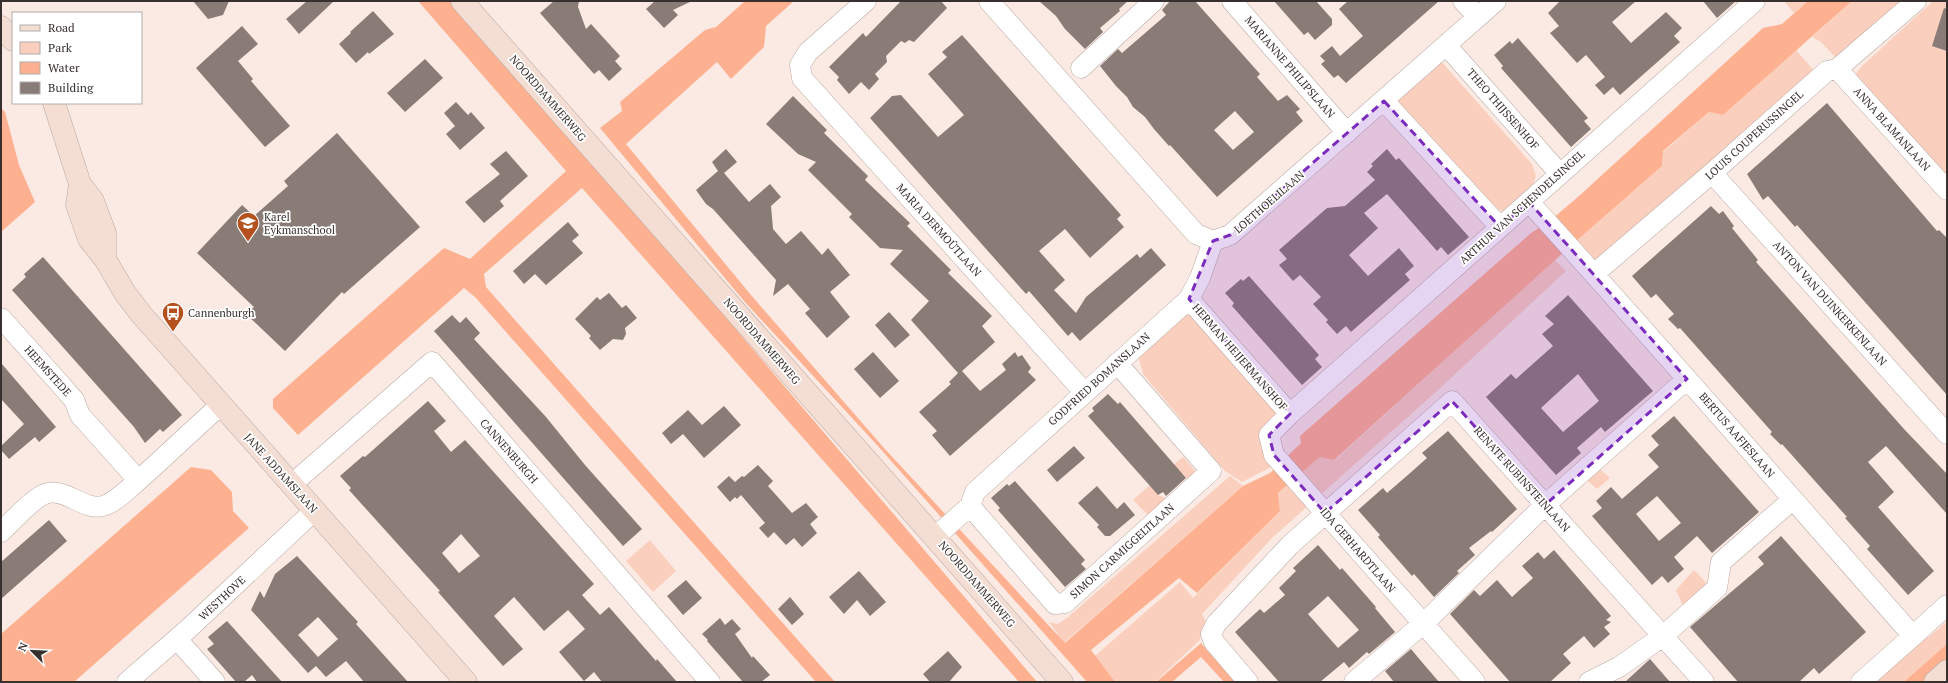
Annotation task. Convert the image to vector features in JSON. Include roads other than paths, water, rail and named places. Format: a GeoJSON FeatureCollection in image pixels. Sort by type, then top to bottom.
{"type":"FeatureCollection","features":[{"type":"Feature","properties":{"kind":"street","name":"NOORDDAMMERWEG"},"geometry":{"type":"LineString","coordinates":[[462,1],[952,522],[1062,682]]}},
{"type":"Feature","properties":{"kind":"street","name":"MARIA DERMOÛTLAAN"},"geometry":{"type":"LineString","coordinates":[[866,1],[808,52],[800,65],[802,78],[1084,392]]}},
{"type":"Feature","properties":{"kind":"street"},"geometry":{"type":"LineString","coordinates":[[989,1],[1196,234],[1213,241]]}},
{"type":"Feature","properties":{"kind":"street"},"geometry":{"type":"LineString","coordinates":[[1081,68],[1154,1]]}},
{"type":"Feature","properties":{"kind":"street","name":"MARIANNE PHILIPSLAAN"},"geometry":{"type":"LineString","coordinates":[[1232,1],[1348,133]]}},
{"type":"Feature","properties":{"kind":"street"},"geometry":{"type":"LineString","coordinates":[[1463,1],[1478,17]]}},
{"type":"Feature","properties":{"kind":"street","name":"LOETHOELILAAN"},"geometry":{"type":"LineString","coordinates":[[1213,241],[1230,235],[1348,133],[1496,1]]}},
{"type":"Feature","properties":{"kind":"street","name":"ARTHUR VAN SCHENDELSINGEL"},"geometry":{"type":"LineString","coordinates":[[1290,414],[1755,1]]}},
{"type":"Feature","properties":{"kind":"street","name":"LOUIS COUPERUSSINGEL"},"geometry":{"type":"LineString","coordinates":[[1594,274],[1712,173],[1827,71],[1837,69],[1916,1]]}},
{"type":"Feature","properties":{"kind":"street"},"geometry":{"type":"LineString","coordinates":[[1,27],[12,39]]}},
{"type":"Feature","properties":{"kind":"street","name":"THEO THIJSSENHOF"},"geometry":{"type":"LineString","coordinates":[[1446,45],[1560,174]]}},
{"type":"Feature","properties":{"kind":"street","name":"ANNA BLAMANLAAN"},"geometry":{"type":"LineString","coordinates":[[1837,69],[1947,190]]}},
{"type":"Feature","properties":{"kind":"street"},"geometry":{"type":"LineString","coordinates":[[1384,101],[1500,227]]}},
{"type":"Feature","properties":{"kind":"street","name":"JANE ADDAMSLAAN"},"geometry":{"type":"LineString","coordinates":[[54,104],[80,184],[77,206],[89,239],[105,258],[125,293],[141,314],[291,486],[466,682]]}},
{"type":"Feature","properties":{"kind":"street","name":"ANTON VAN DUINKERKENLAAN"},"geometry":{"type":"LineString","coordinates":[[1712,173],[1947,434]]}},
{"type":"Feature","properties":{"kind":"street","name":"BERTUS AAFJESLAAN"},"geometry":{"type":"LineString","coordinates":[[1529,202],[1913,636]]}},
{"type":"Feature","properties":{"kind":"street","name":"GODFRIED BOMANSLAAN"},"geometry":{"type":"LineString","coordinates":[[952,522],[975,492],[1084,392],[1189,299],[1200,278],[1213,241]]}},
{"type":"Feature","properties":{"kind":"street","name":"HERMAN HEIJERMANSHOF"},"geometry":{"type":"LineString","coordinates":[[1189,299],[1290,414]]}},
{"type":"Feature","properties":{"kind":"street","name":"HEEMSTEDE"},"geometry":{"type":"LineString","coordinates":[[1,318],[70,395],[74,400],[80,415],[138,480]]}},
{"type":"Feature","properties":{"kind":"street","name":"CANNENBURGH"},"geometry":{"type":"LineString","coordinates":[[291,486],[432,362],[710,682]]}},
{"type":"Feature","properties":{"kind":"street","name":"SIMON CARMIGGELTLAAN"},"geometry":{"type":"LineString","coordinates":[[952,522],[1056,604],[1065,603],[1211,471],[1117,363]]}},
{"type":"Feature","properties":{"kind":"street"},"geometry":{"type":"LineString","coordinates":[[1354,682],[1424,624],[1545,505],[1687,379]]}},
{"type":"Feature","properties":{"kind":"street","name":"RENATE RUBINSTEINLAAN"},"geometry":{"type":"LineString","coordinates":[[1325,512],[1452,401],[1704,682]]}},
{"type":"Feature","properties":{"kind":"street"},"geometry":{"type":"LineString","coordinates":[[1,532],[39,497],[48,493],[67,496],[92,506],[100,507],[114,501],[221,405]]}},
{"type":"Feature","properties":{"kind":"street","name":"IDA GERHARDTLAAN"},"geometry":{"type":"LineString","coordinates":[[1290,414],[1269,435],[1274,455],[1475,682]]}},
{"type":"Feature","properties":{"kind":"street"},"geometry":{"type":"LineString","coordinates":[[1589,682],[1619,668],[1663,636],[1717,588],[1721,562],[1792,500]]}},
{"type":"Feature","properties":{"kind":"street","name":"WESTHOVE"},"geometry":{"type":"LineString","coordinates":[[127,682],[177,639],[314,511]]}},
{"type":"Feature","properties":{"kind":"street"},"geometry":{"type":"LineString","coordinates":[[1248,682],[1214,642],[1211,634],[1216,624],[1290,545],[1325,512]]}},
{"type":"Feature","properties":{"kind":"street"},"geometry":{"type":"LineString","coordinates":[[1861,682],[1947,605]]}},
{"type":"Feature","properties":{"kind":"street"},"geometry":{"type":"LineString","coordinates":[[177,639],[215,682]]}},
{"type":"Feature","properties":{"kind":"street"},"geometry":{"type":"LineString","coordinates":[[1934,682],[1947,671]]}},
{"type":"Feature","properties":{"kind":"water"},"geometry":{"type":"Polygon","coordinates":[[[418,1],[452,1],[535,94],[1037,682],[1019,682],[582,188],[484,274],[486,287],[835,682],[816,682],[475,297],[464,288],[298,435],[273,408],[273,399],[444,248],[470,259],[566,171],[418,1]]]}},
{"type":"Feature","properties":{"kind":"water"},"geometry":{"type":"Polygon","coordinates":[[[745,1],[794,1],[766,26],[764,47],[731,79],[717,62],[626,144],[751,295],[884,448],[1065,643],[1243,486],[1270,473],[1301,443],[1300,436],[1531,233],[1552,219],[1579,196],[1763,28],[1782,24],[1808,1],[1852,1],[1723,115],[1709,112],[1663,151],[1662,166],[1574,243],[1334,460],[1320,457],[1278,493],[1280,511],[1197,593],[1179,578],[1091,650],[1115,682],[1087,682],[877,445],[744,301],[600,128],[622,111],[620,102],[705,30],[716,27],[745,1]]]}},
{"type":"Feature","properties":{"kind":"water"},"geometry":{"type":"Polygon","coordinates":[[[1,108],[5,112],[19,165],[35,202],[1,232],[1,108]]]}},
{"type":"Feature","properties":{"kind":"water"},"geometry":{"type":"Polygon","coordinates":[[[191,467],[211,470],[232,492],[233,511],[249,528],[74,682],[1,682],[1,634],[191,467]]]}},
{"type":"Feature","properties":{"kind":"water"},"geometry":{"type":"Polygon","coordinates":[[[1201,643],[1235,682],[1224,682],[1201,657],[1172,682],[1156,682],[1201,643]]]}},
{"type":"Feature","properties":{"kind":"water"},"geometry":{"type":"Polygon","coordinates":[[[1947,644],[1947,662],[1924,682],[1904,682],[1947,644]]]}},
{"type":"Feature","properties":{"kind":"place","name":"Karel Eykmanschool"},"geometry":{"type":"Point","coordinates":[248,242]}},
{"type":"Feature","properties":{"kind":"place","name":"Cannenburgh"},"geometry":{"type":"Point","coordinates":[173,332]}}]}
